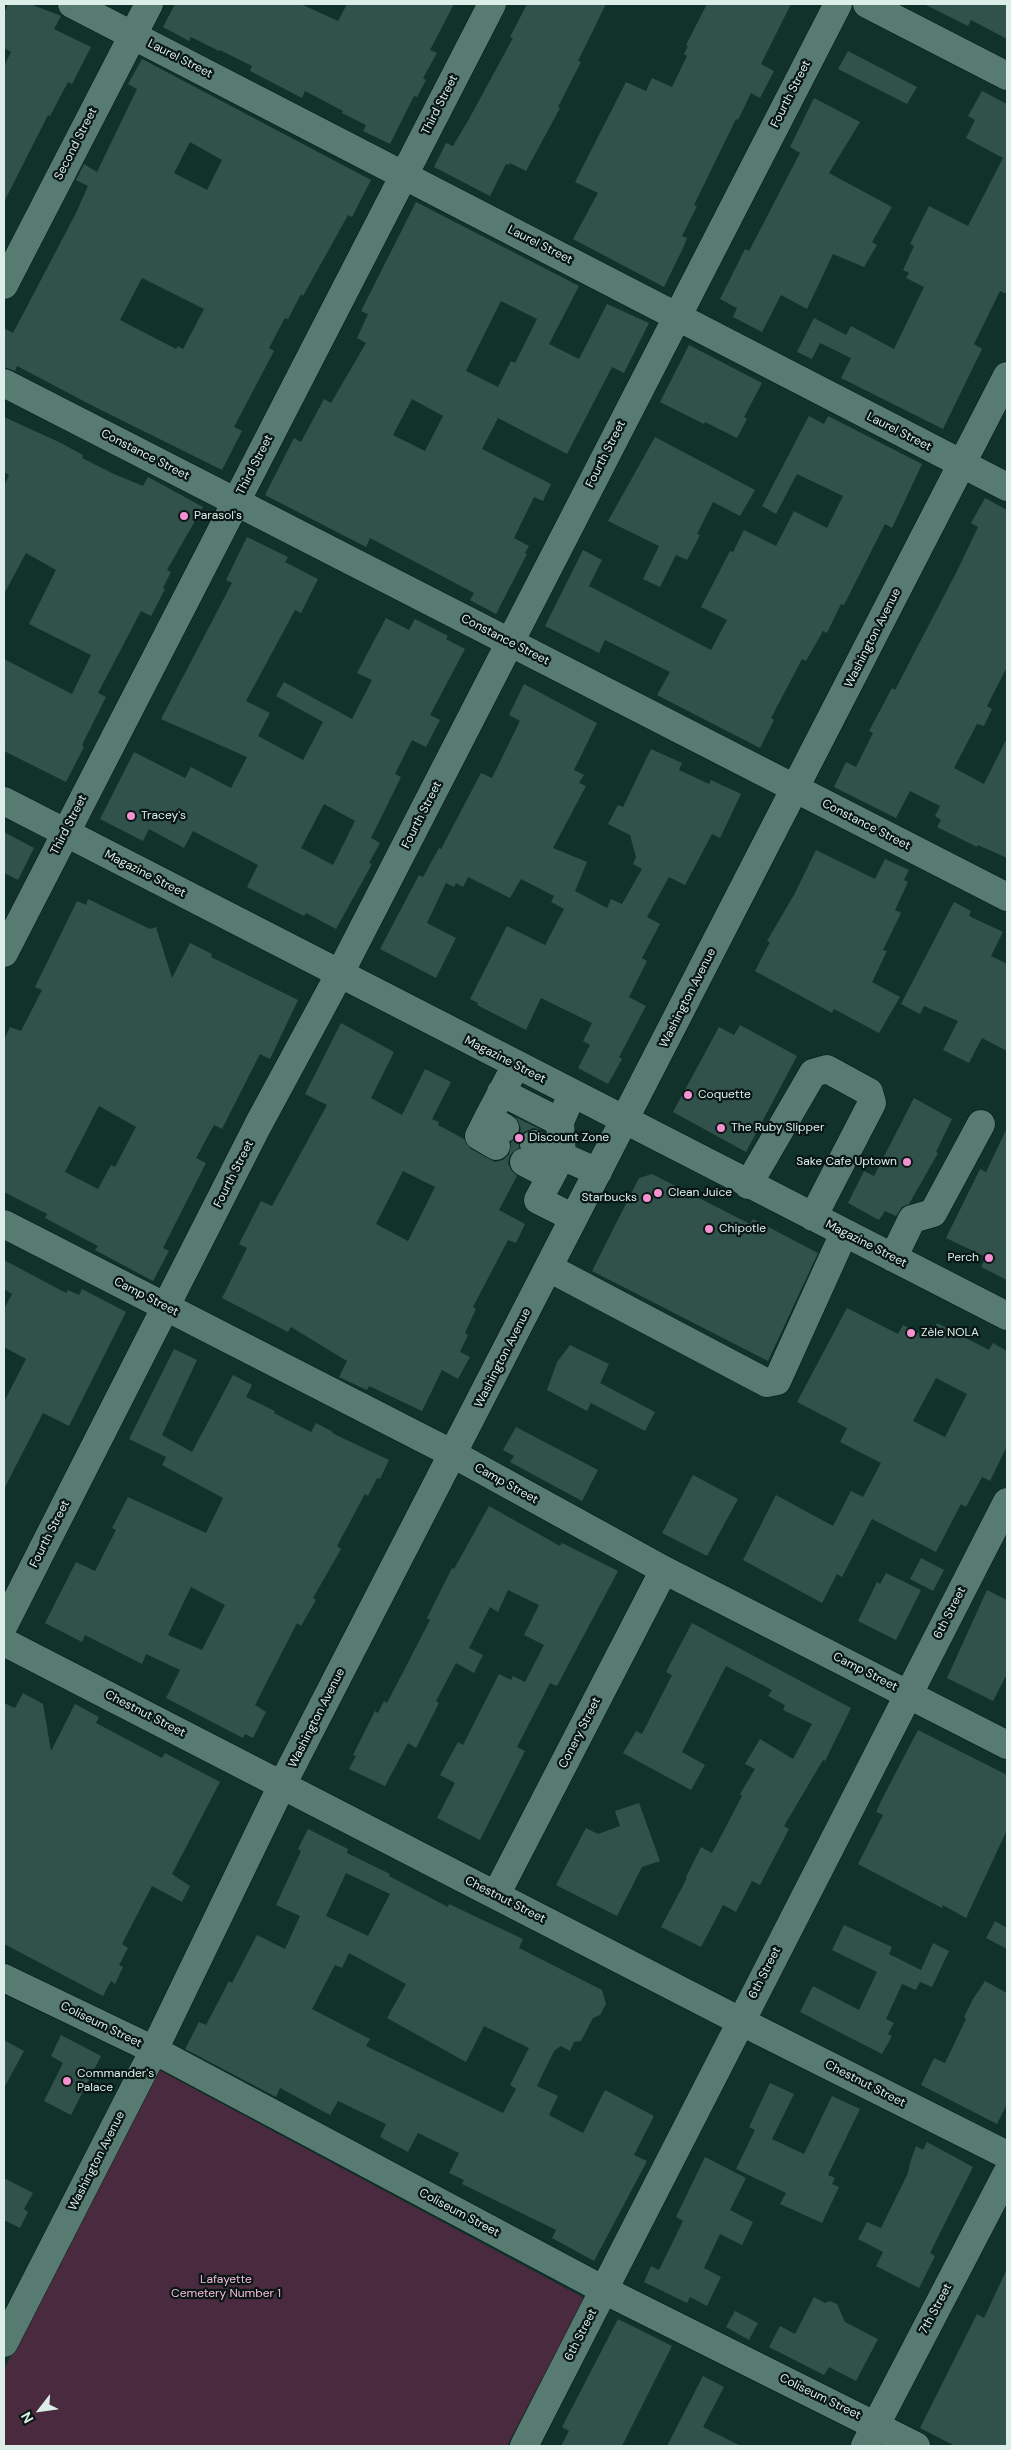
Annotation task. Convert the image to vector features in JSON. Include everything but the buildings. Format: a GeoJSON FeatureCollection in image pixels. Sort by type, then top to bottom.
{"type":"FeatureCollection","features":[{"type":"Feature","properties":{"kind":"street","name":"Laurel Street"},"geometry":{"type":"LineString","coordinates":[[72,4],[1007,488]]}},
{"type":"Feature","properties":{"kind":"street","name":"Second Street"},"geometry":{"type":"LineString","coordinates":[[4,285],[149,4]]}},
{"type":"Feature","properties":{"kind":"street","name":"Third Street"},"geometry":{"type":"LineString","coordinates":[[4,953],[492,4]]}},
{"type":"Feature","properties":{"kind":"street","name":"Fourth Street"},"geometry":{"type":"LineString","coordinates":[[4,1625],[258,1125],[340,975],[838,4]]}},
{"type":"Feature","properties":{"kind":"street"},"geometry":{"type":"LineString","coordinates":[[867,4],[1007,76]]}},
{"type":"Feature","properties":{"kind":"street","name":"Washington Avenue"},"geometry":{"type":"LineString","coordinates":[[4,2343],[154,2050],[282,1785],[1007,376]]}},
{"type":"Feature","properties":{"kind":"street","name":"Constance Street"},"geometry":{"type":"LineString","coordinates":[[4,383],[1007,897]]}},
{"type":"Feature","properties":{"kind":"street","name":"Magazine Street"},"geometry":{"type":"LineString","coordinates":[[4,801],[748,1185],[1007,1316]]}},
{"type":"Feature","properties":{"kind":"street"},"geometry":{"type":"LineString","coordinates":[[496,1131],[502,1092],[516,1065]]}},
{"type":"Feature","properties":{"kind":"street"},"geometry":{"type":"LineString","coordinates":[[748,1185],[813,1073],[827,1069],[869,1092],[872,1103],[813,1217]]}},
{"type":"Feature","properties":{"kind":"street"},"geometry":{"type":"LineString","coordinates":[[502,1092],[560,1122]]}},
{"type":"Feature","properties":{"kind":"street"},"geometry":{"type":"LineString","coordinates":[[572,1094],[560,1122],[556,1166],[538,1200],[574,1218]]}},
{"type":"Feature","properties":{"kind":"street"},"geometry":{"type":"LineString","coordinates":[[893,1258],[912,1219],[933,1213],[981,1124]]}},
{"type":"Feature","properties":{"kind":"street"},"geometry":{"type":"LineString","coordinates":[[529,1153],[556,1166],[598,1172]]}},
{"type":"Feature","properties":{"kind":"street","name":"Camp Street"},"geometry":{"type":"LineString","coordinates":[[4,1224],[453,1454],[664,1570],[1007,1745]]}},
{"type":"Feature","properties":{"kind":"street"},"geometry":{"type":"LineString","coordinates":[[549,1268],[767,1383],[777,1381],[844,1233]]}},
{"type":"Feature","properties":{"kind":"street","name":"6th Street"},"geometry":{"type":"LineString","coordinates":[[524,2446],[1007,1502]]}},
{"type":"Feature","properties":{"kind":"street","name":"Conery Street"},"geometry":{"type":"LineString","coordinates":[[496,1895],[664,1570]]}},
{"type":"Feature","properties":{"kind":"street","name":"Chestnut Street"},"geometry":{"type":"LineString","coordinates":[[4,1642],[740,2021],[1007,2155]]}},
{"type":"Feature","properties":{"kind":"street","name":"Coliseum Street"},"geometry":{"type":"LineString","coordinates":[[4,1978],[154,2050],[604,2290],[871,2436],[916,2446]]}},
{"type":"Feature","properties":{"kind":"street","name":"7th Street"},"geometry":{"type":"LineString","coordinates":[[871,2436],[1007,2173]]}},
{"type":"Feature","properties":{"kind":"green space","name":"Lafayette Cemetery Number 1"},"geometry":{"type":"Polygon","coordinates":[[[159,2070],[584,2298],[507,2446],[4,2446],[4,2369],[159,2070]]]}},
{"type":"Feature","properties":{"kind":"place","name":"Parasol's"},"geometry":{"type":"Point","coordinates":[184,516]}},
{"type":"Feature","properties":{"kind":"place","name":"Tracey's"},"geometry":{"type":"Point","coordinates":[131,816]}},
{"type":"Feature","properties":{"kind":"place","name":"Coquette"},"geometry":{"type":"Point","coordinates":[688,1095]}},
{"type":"Feature","properties":{"kind":"place","name":"The Ruby Slipper"},"geometry":{"type":"Point","coordinates":[721,1128]}},
{"type":"Feature","properties":{"kind":"place","name":"Discount Zone"},"geometry":{"type":"Point","coordinates":[519,1138]}},
{"type":"Feature","properties":{"kind":"place","name":"Sake Cafe Uptown"},"geometry":{"type":"Point","coordinates":[907,1162]}},
{"type":"Feature","properties":{"kind":"place","name":"Clean Juice"},"geometry":{"type":"Point","coordinates":[658,1193]}},
{"type":"Feature","properties":{"kind":"place","name":"Starbucks"},"geometry":{"type":"Point","coordinates":[647,1198]}},
{"type":"Feature","properties":{"kind":"place","name":"Chipotle"},"geometry":{"type":"Point","coordinates":[709,1229]}},
{"type":"Feature","properties":{"kind":"place","name":"Perch"},"geometry":{"type":"Point","coordinates":[989,1258]}},
{"type":"Feature","properties":{"kind":"place","name":"Zèle NOLA"},"geometry":{"type":"Point","coordinates":[911,1333]}},
{"type":"Feature","properties":{"kind":"place","name":"Commander's Palace"},"geometry":{"type":"Point","coordinates":[67,2081]}}]}
